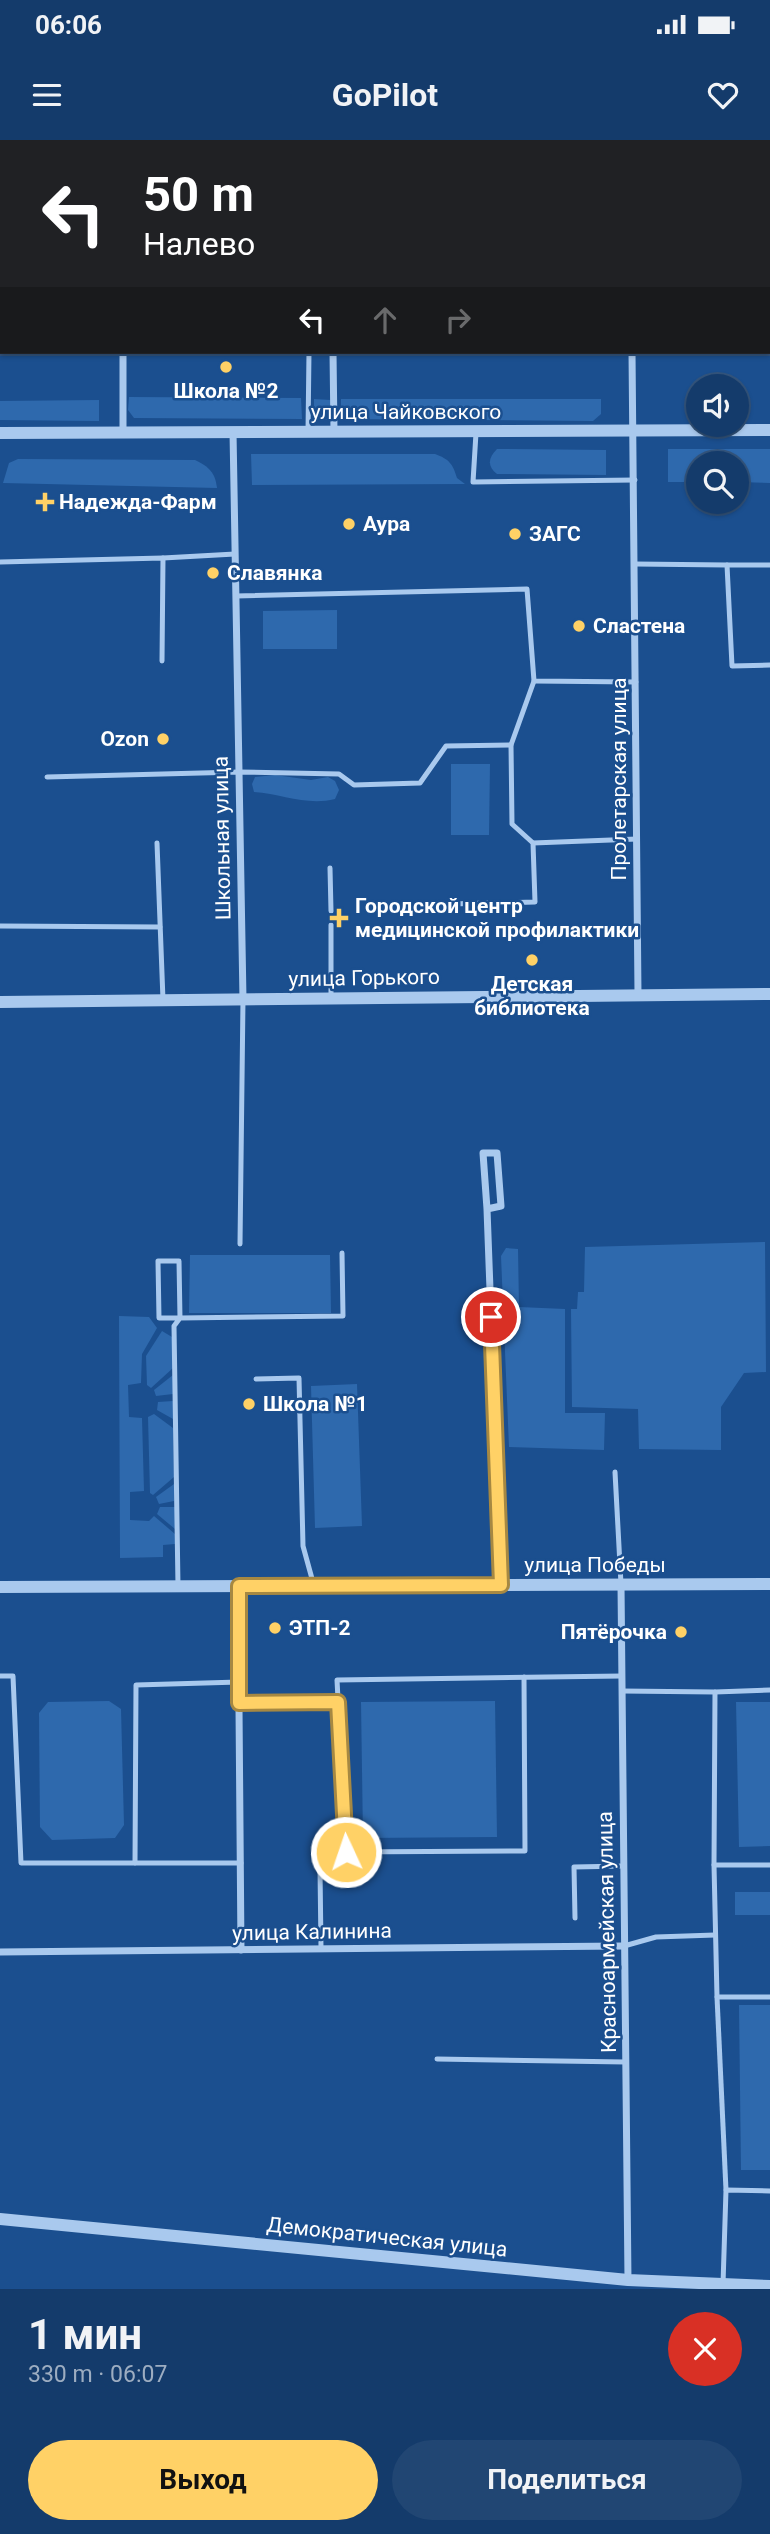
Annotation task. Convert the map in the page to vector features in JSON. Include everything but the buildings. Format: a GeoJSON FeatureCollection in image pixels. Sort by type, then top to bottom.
{"type":"FeatureCollection","features":[{"type":"Feature","properties":{"kind":"street"},"geometry":{"type":"LineString","coordinates":[[123,354],[123,433]]}},
{"type":"Feature","properties":{"kind":"street"},"geometry":{"type":"LineString","coordinates":[[333,354],[334,432]]}},
{"type":"Feature","properties":{"kind":"street","name":"Пролетарская улица"},"geometry":{"type":"LineString","coordinates":[[632,354],[638,994]]}},
{"type":"Feature","properties":{"kind":"street","name":"улица Чайковского"},"geometry":{"type":"LineString","coordinates":[[0,433],[770,430]]}},
{"type":"Feature","properties":{"kind":"street","name":"Школьная улица"},"geometry":{"type":"LineString","coordinates":[[233,432],[243,999]]}},
{"type":"Feature","properties":{"kind":"street","name":"улица Горького"},"geometry":{"type":"LineString","coordinates":[[0,1002],[770,993]]}},
{"type":"Feature","properties":{"kind":"street"},"geometry":{"type":"LineString","coordinates":[[487,1209],[501,1206],[497,1153],[483,1153],[501,1585]]}},
{"type":"Feature","properties":{"kind":"street","name":"Красноармейская улица"},"geometry":{"type":"LineString","coordinates":[[621,1584],[628,2280]]}},
{"type":"Feature","properties":{"kind":"street","name":"улица Победы"},"geometry":{"type":"LineString","coordinates":[[0,1587],[770,1584]]}},
{"type":"Feature","properties":{"kind":"street"},"geometry":{"type":"LineString","coordinates":[[239,1586],[241,1951]]}},
{"type":"Feature","properties":{"kind":"street","name":"улица Калинина"},"geometry":{"type":"LineString","coordinates":[[0,1952],[624,1946]]}},
{"type":"Feature","properties":{"kind":"street","name":"Демократическая улица"},"geometry":{"type":"LineString","coordinates":[[0,2220],[628,2280],[770,2286]]}},
{"type":"Feature","properties":{"kind":"lane"},"geometry":{"type":"LineString","coordinates":[[308,432],[309,354]]}},
{"type":"Feature","properties":{"kind":"lane"},"geometry":{"type":"LineString","coordinates":[[476,431],[473,482],[635,480]]}},
{"type":"Feature","properties":{"kind":"lane"},"geometry":{"type":"LineString","coordinates":[[0,562],[235,554]]}},
{"type":"Feature","properties":{"kind":"lane"},"geometry":{"type":"LineString","coordinates":[[162,661],[163,558]]}},
{"type":"Feature","properties":{"kind":"lane"},"geometry":{"type":"LineString","coordinates":[[635,564],[770,565]]}},
{"type":"Feature","properties":{"kind":"lane"},"geometry":{"type":"LineString","coordinates":[[727,565],[732,666],[770,665]]}},
{"type":"Feature","properties":{"kind":"lane"},"geometry":{"type":"LineString","coordinates":[[236,596],[527,589],[534,681],[510,745],[512,824],[533,843],[637,839]]}},
{"type":"Feature","properties":{"kind":"lane"},"geometry":{"type":"LineString","coordinates":[[534,681],[636,682]]}},
{"type":"Feature","properties":{"kind":"lane"},"geometry":{"type":"LineString","coordinates":[[47,777],[239,772],[340,774],[354,785],[420,783],[446,746],[510,745]]}},
{"type":"Feature","properties":{"kind":"lane"},"geometry":{"type":"LineString","coordinates":[[157,843],[163,1000]]}},
{"type":"Feature","properties":{"kind":"lane"},"geometry":{"type":"LineString","coordinates":[[410,905],[535,902],[533,843]]}},
{"type":"Feature","properties":{"kind":"lane"},"geometry":{"type":"LineString","coordinates":[[330,868],[331,911]]}},
{"type":"Feature","properties":{"kind":"lane"},"geometry":{"type":"LineString","coordinates":[[331,925],[331,998]]}},
{"type":"Feature","properties":{"kind":"lane"},"geometry":{"type":"LineString","coordinates":[[0,926],[160,927]]}},
{"type":"Feature","properties":{"kind":"lane","name":"Школьная улица"},"geometry":{"type":"LineString","coordinates":[[240,1244],[243,999]]}},
{"type":"Feature","properties":{"kind":"lane"},"geometry":{"type":"LineString","coordinates":[[178,1586],[174,1326],[180,1318],[179,1261],[158,1261],[159,1318],[180,1318],[343,1316],[342,1253]]}},
{"type":"Feature","properties":{"kind":"lane"},"geometry":{"type":"LineString","coordinates":[[256,1379],[299,1378],[303,1546],[314,1586]]}},
{"type":"Feature","properties":{"kind":"lane"},"geometry":{"type":"LineString","coordinates":[[615,1472],[621,1584]]}},
{"type":"Feature","properties":{"kind":"lane"},"geometry":{"type":"LineString","coordinates":[[0,1676],[13,1676],[21,1863],[241,1863]]}},
{"type":"Feature","properties":{"kind":"lane"},"geometry":{"type":"LineString","coordinates":[[346,1852],[337,1680],[622,1676]]}},
{"type":"Feature","properties":{"kind":"lane"},"geometry":{"type":"LineString","coordinates":[[321,1948],[320,1868],[346,1852],[525,1851],[524,1677]]}},
{"type":"Feature","properties":{"kind":"lane"},"geometry":{"type":"LineString","coordinates":[[135,1863],[136,1685],[239,1682]]}},
{"type":"Feature","properties":{"kind":"lane"},"geometry":{"type":"LineString","coordinates":[[622,1691],[770,1690]]}},
{"type":"Feature","properties":{"kind":"lane"},"geometry":{"type":"LineString","coordinates":[[715,1692],[715,1935],[726,2190],[723,2284]]}},
{"type":"Feature","properties":{"kind":"lane"},"geometry":{"type":"LineString","coordinates":[[239,1703],[338,1702]]}},
{"type":"Feature","properties":{"kind":"lane"},"geometry":{"type":"LineString","coordinates":[[714,1866],[770,1865]]}},
{"type":"Feature","properties":{"kind":"lane"},"geometry":{"type":"LineString","coordinates":[[575,1918],[574,1867],[624,1867]]}},
{"type":"Feature","properties":{"kind":"lane"},"geometry":{"type":"LineString","coordinates":[[624,1946],[656,1937],[715,1935]]}},
{"type":"Feature","properties":{"kind":"lane"},"geometry":{"type":"LineString","coordinates":[[717,1997],[770,1997]]}},
{"type":"Feature","properties":{"kind":"lane"},"geometry":{"type":"LineString","coordinates":[[437,2059],[626,2062]]}},
{"type":"Feature","properties":{"kind":"lane"},"geometry":{"type":"LineString","coordinates":[[726,2190],[770,2191]]}},
{"type":"Feature","properties":{"kind":"shaded area"},"geometry":{"type":"Polygon","coordinates":[[[129,397],[301,398],[302,419],[134,418],[128,410],[129,397]]]}},
{"type":"Feature","properties":{"kind":"shaded area"},"geometry":{"type":"Polygon","coordinates":[[[314,399],[331,400],[330,420],[314,419],[314,399]]]}},
{"type":"Feature","properties":{"kind":"shaded area"},"geometry":{"type":"Polygon","coordinates":[[[341,399],[601,399],[601,414],[593,421],[341,419],[341,399]]]}},
{"type":"Feature","properties":{"kind":"shaded area"},"geometry":{"type":"Polygon","coordinates":[[[99,400],[99,421],[0,420],[0,401],[99,400]]]}},
{"type":"Feature","properties":{"kind":"shaded area"},"geometry":{"type":"Polygon","coordinates":[[[497,449],[606,450],[606,475],[497,474],[490,462],[497,449]]]}},
{"type":"Feature","properties":{"kind":"shaded area"},"geometry":{"type":"Polygon","coordinates":[[[668,449],[770,449],[770,483],[749,482],[749,451],[686,451],[686,482],[668,482],[668,449]]]}},
{"type":"Feature","properties":{"kind":"shaded area"},"geometry":{"type":"Polygon","coordinates":[[[251,454],[435,454],[450,463],[457,478],[465,484],[252,485],[251,454]]]}},
{"type":"Feature","properties":{"kind":"shaded area"},"geometry":{"type":"Polygon","coordinates":[[[18,459],[195,460],[210,471],[217,488],[3,483],[9,463],[18,459]]]}},
{"type":"Feature","properties":{"kind":"shaded area"},"geometry":{"type":"Polygon","coordinates":[[[337,610],[337,649],[263,649],[263,611],[337,610]]]}},
{"type":"Feature","properties":{"kind":"shaded area"},"geometry":{"type":"Polygon","coordinates":[[[451,764],[490,764],[489,835],[451,835],[451,764]]]}},
{"type":"Feature","properties":{"kind":"shaded area"},"geometry":{"type":"Polygon","coordinates":[[[275,775],[311,780],[328,777],[335,781],[339,790],[335,799],[325,801],[254,792],[252,784],[255,777],[275,775]]]}},
{"type":"Feature","properties":{"kind":"shaded area"},"geometry":{"type":"Polygon","coordinates":[[[765,1242],[766,1372],[744,1373],[721,1407],[721,1450],[639,1449],[638,1409],[572,1407],[571,1309],[577,1309],[578,1292],[584,1292],[585,1247],[765,1242]]]}},
{"type":"Feature","properties":{"kind":"shaded area"},"geometry":{"type":"Polygon","coordinates":[[[506,1248],[518,1249],[519,1307],[565,1309],[565,1413],[605,1413],[604,1450],[509,1447],[501,1256],[506,1248]]]}},
{"type":"Feature","properties":{"kind":"shaded area"},"geometry":{"type":"Polygon","coordinates":[[[190,1255],[330,1255],[331,1313],[189,1313],[190,1255]]]}},
{"type":"Feature","properties":{"kind":"shaded area"},"geometry":{"type":"Polygon","coordinates":[[[119,1316],[149,1317],[157,1328],[142,1354],[141,1383],[128,1385],[129,1417],[142,1418],[144,1491],[130,1492],[130,1520],[149,1521],[154,1516],[175,1534],[175,1544],[163,1545],[163,1557],[120,1558],[119,1316]]]}},
{"type":"Feature","properties":{"kind":"shaded area"},"geometry":{"type":"Polygon","coordinates":[[[162,1331],[172,1337],[173,1368],[151,1388],[147,1385],[146,1356],[162,1331]]]}},
{"type":"Feature","properties":{"kind":"shaded area"},"geometry":{"type":"Polygon","coordinates":[[[173,1375],[173,1394],[156,1396],[154,1390],[173,1375]]]}},
{"type":"Feature","properties":{"kind":"shaded area"},"geometry":{"type":"Polygon","coordinates":[[[357,1384],[362,1526],[315,1528],[311,1386],[357,1384]]]}},
{"type":"Feature","properties":{"kind":"shaded area"},"geometry":{"type":"Polygon","coordinates":[[[173,1401],[173,1419],[157,1410],[158,1402],[173,1401]]]}},
{"type":"Feature","properties":{"kind":"shaded area"},"geometry":{"type":"Polygon","coordinates":[[[154,1414],[173,1428],[174,1477],[153,1495],[150,1493],[148,1417],[154,1414]]]}},
{"type":"Feature","properties":{"kind":"shaded area"},"geometry":{"type":"Polygon","coordinates":[[[174,1484],[174,1501],[159,1504],[156,1497],[174,1484]]]}},
{"type":"Feature","properties":{"kind":"shaded area"},"geometry":{"type":"Polygon","coordinates":[[[160,1507],[175,1507],[175,1529],[157,1514],[160,1507]]]}},
{"type":"Feature","properties":{"kind":"shaded area"},"geometry":{"type":"Polygon","coordinates":[[[109,1701],[121,1709],[124,1825],[115,1838],[52,1840],[40,1827],[39,1713],[48,1702],[109,1701]]]}},
{"type":"Feature","properties":{"kind":"shaded area"},"geometry":{"type":"Polygon","coordinates":[[[495,1701],[497,1837],[363,1838],[361,1702],[495,1701]]]}},
{"type":"Feature","properties":{"kind":"shaded area"},"geometry":{"type":"Polygon","coordinates":[[[736,1702],[770,1702],[770,1846],[739,1847],[736,1702]]]}},
{"type":"Feature","properties":{"kind":"shaded area"},"geometry":{"type":"Polygon","coordinates":[[[735,1892],[770,1892],[770,1915],[735,1915],[735,1892]]]}},
{"type":"Feature","properties":{"kind":"shaded area"},"geometry":{"type":"Polygon","coordinates":[[[739,2005],[770,2005],[770,2170],[741,2170],[739,2005]]]}},
{"type":"Feature","properties":{"kind":"place","name":"Школа №2"},"geometry":{"type":"Point","coordinates":[226,367]}},
{"type":"Feature","properties":{"kind":"place","name":"Надежда-Фарм"},"geometry":{"type":"Point","coordinates":[45,502]}},
{"type":"Feature","properties":{"kind":"place","name":"Аура"},"geometry":{"type":"Point","coordinates":[349,524]}},
{"type":"Feature","properties":{"kind":"place","name":"ЗАГС"},"geometry":{"type":"Point","coordinates":[515,534]}},
{"type":"Feature","properties":{"kind":"place","name":"Славянка"},"geometry":{"type":"Point","coordinates":[213,573]}},
{"type":"Feature","properties":{"kind":"place","name":"Сластена"},"geometry":{"type":"Point","coordinates":[579,626]}},
{"type":"Feature","properties":{"kind":"place","name":"Ozon"},"geometry":{"type":"Point","coordinates":[163,739]}},
{"type":"Feature","properties":{"kind":"place","name":"Городской центр медицинской профилактики"},"geometry":{"type":"Point","coordinates":[339,918]}},
{"type":"Feature","properties":{"kind":"place","name":"Детская библиотека"},"geometry":{"type":"Point","coordinates":[532,960]}},
{"type":"Feature","properties":{"kind":"place","name":"Школа №1"},"geometry":{"type":"Point","coordinates":[249,1404]}},
{"type":"Feature","properties":{"kind":"place","name":"ЭТП-2"},"geometry":{"type":"Point","coordinates":[275,1628]}},
{"type":"Feature","properties":{"kind":"place","name":"Пятёрочка"},"geometry":{"type":"Point","coordinates":[681,1632]}},
{"type":"Feature","properties":{"kind":"route"},"geometry":{"type":"LineString","coordinates":[[346,1852],[338,1702],[239,1703],[239,1586],[501,1585],[491,1317]]}}]}
